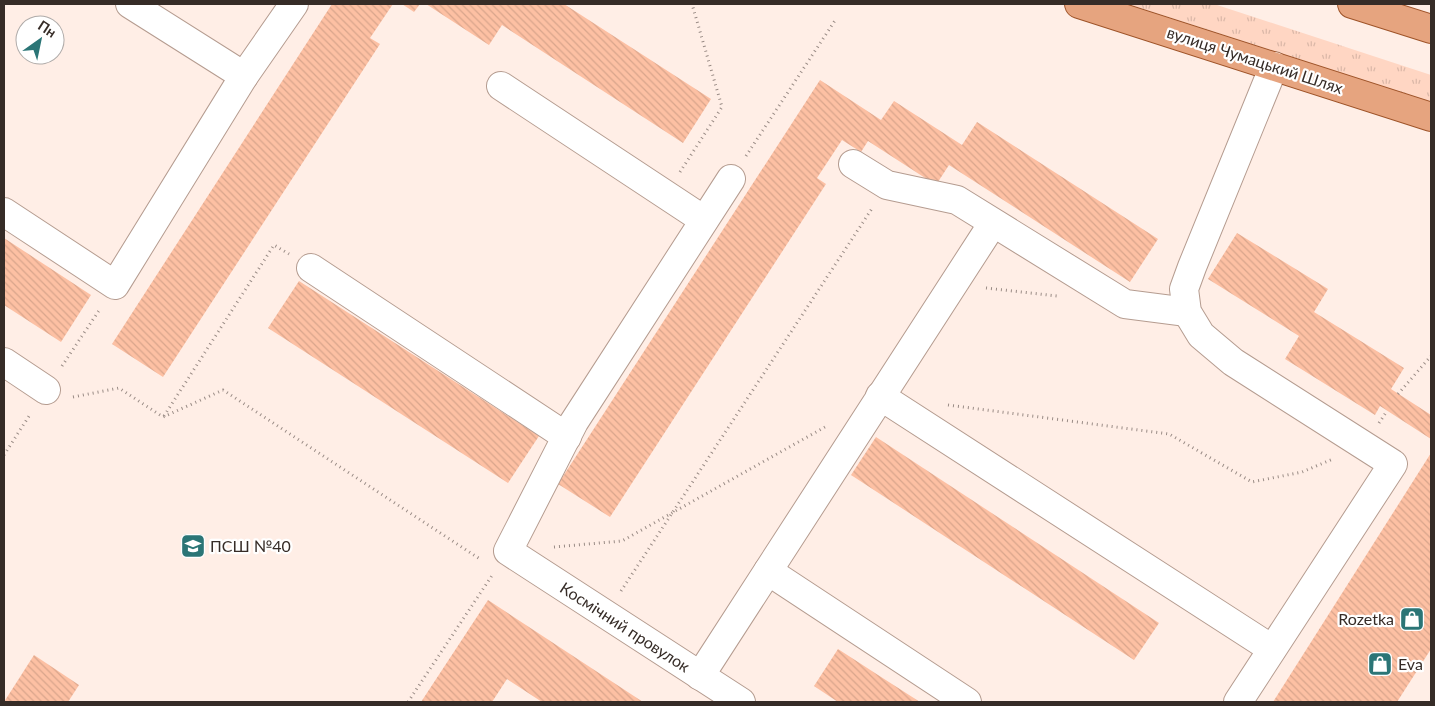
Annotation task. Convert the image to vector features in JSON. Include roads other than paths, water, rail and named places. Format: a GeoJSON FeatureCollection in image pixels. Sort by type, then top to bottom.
{"type":"FeatureCollection","features":[{"type":"Feature","properties":{"kind":"main road","name":"вулиця Чумацький Шлях"},"geometry":{"type":"LineString","coordinates":[[1079,4],[1431,117]]}},
{"type":"Feature","properties":{"kind":"main road"},"geometry":{"type":"LineString","coordinates":[[1352,4],[1431,29]]}},
{"type":"Feature","properties":{"kind":"street"},"geometry":{"type":"LineString","coordinates":[[130,4],[244,76]]}},
{"type":"Feature","properties":{"kind":"street"},"geometry":{"type":"LineString","coordinates":[[4,212],[115,285],[244,76],[294,4]]}},
{"type":"Feature","properties":{"kind":"street"},"geometry":{"type":"LineString","coordinates":[[1238,702],[1393,464],[1233,362],[1201,335],[1187,312],[1184,290],[1192,267],[1274,66]]}},
{"type":"Feature","properties":{"kind":"street"},"geometry":{"type":"LineString","coordinates":[[501,86],[704,220]]}},
{"type":"Feature","properties":{"kind":"street"},"geometry":{"type":"LineString","coordinates":[[853,164],[887,185],[957,200],[1124,304],[1187,312]]}},
{"type":"Feature","properties":{"kind":"street"},"geometry":{"type":"LineString","coordinates":[[311,268],[566,437],[731,179]]}},
{"type":"Feature","properties":{"kind":"street"},"geometry":{"type":"LineString","coordinates":[[700,676],[993,223]]}},
{"type":"Feature","properties":{"kind":"street"},"geometry":{"type":"LineString","coordinates":[[4,362],[46,390]]}},
{"type":"Feature","properties":{"kind":"street"},"geometry":{"type":"LineString","coordinates":[[880,396],[1272,649]]}},
{"type":"Feature","properties":{"kind":"street","name":"Космічний провулок"},"geometry":{"type":"LineString","coordinates":[[566,437],[502,560],[606,614],[741,702]]}},
{"type":"Feature","properties":{"kind":"street"},"geometry":{"type":"LineString","coordinates":[[768,571],[967,702]]}},
{"type":"Feature","properties":{"kind":"place","name":"ПСШ №40"},"geometry":{"type":"Point","coordinates":[193,546]}},
{"type":"Feature","properties":{"kind":"place","name":"Rozetka"},"geometry":{"type":"Point","coordinates":[1412,619]}},
{"type":"Feature","properties":{"kind":"place","name":"Eva"},"geometry":{"type":"Point","coordinates":[1380,664]}}]}
